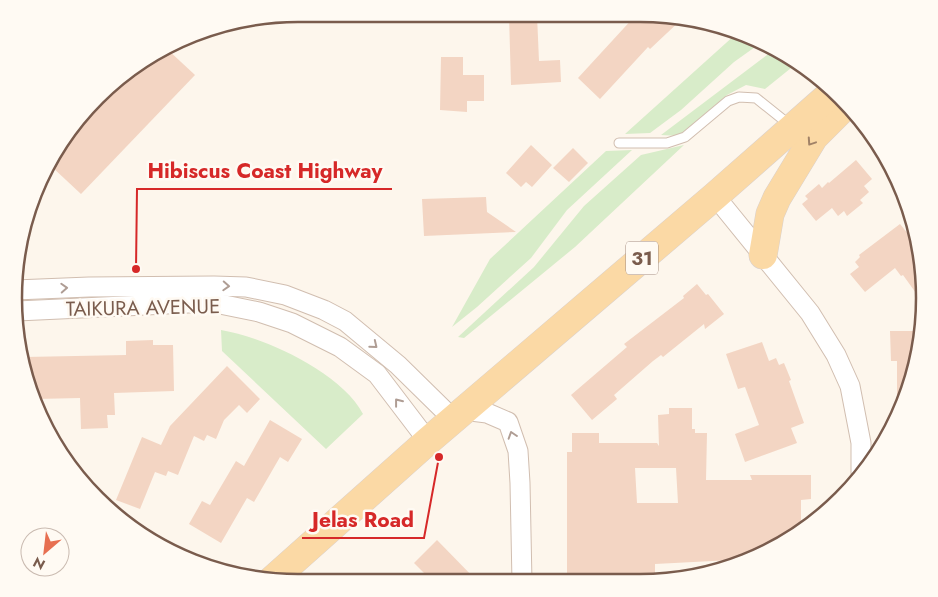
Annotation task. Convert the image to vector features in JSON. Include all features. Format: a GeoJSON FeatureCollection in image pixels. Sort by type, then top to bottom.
{"type":"FeatureCollection","features":[{"type":"Feature","properties":{"kind":"main road","name":"31"},"geometry":{"type":"LineString","coordinates":[[279,574],[428,441],[715,196],[828,97]]}},
{"type":"Feature","properties":{"kind":"main road"},"geometry":{"type":"LineString","coordinates":[[764,255],[770,214],[777,198],[814,137],[841,110]]}},
{"type":"Feature","properties":{"kind":"street"},"geometry":{"type":"LineString","coordinates":[[715,196],[810,313],[836,355],[850,386],[861,443],[861,463]]}},
{"type":"Feature","properties":{"kind":"street","name":"TAIKURA AVENUE"},"geometry":{"type":"LineString","coordinates":[[22,290],[214,286],[246,287],[285,295],[324,310],[345,322],[458,415]]}},
{"type":"Feature","properties":{"kind":"street","name":"TAIKURA AVENUE"},"geometry":{"type":"LineString","coordinates":[[23,311],[210,302],[259,312],[292,323],[340,347],[377,374],[428,441]]}},
{"type":"Feature","properties":{"kind":"street"},"geometry":{"type":"LineString","coordinates":[[458,415],[486,413],[508,422],[518,451],[522,574]]}},
{"type":"Feature","properties":{"kind":"lane"},"geometry":{"type":"LineString","coordinates":[[619,143],[667,143],[685,137],[728,101],[739,97],[756,98],[793,128]]}},
{"type":"Feature","properties":{"kind":"green space"},"geometry":{"type":"Polygon","coordinates":[[[731,38],[754,48],[734,62],[681,110],[650,133],[625,134],[731,38]]]}},
{"type":"Feature","properties":{"kind":"green space"},"geometry":{"type":"Polygon","coordinates":[[[768,54],[791,68],[765,89],[746,85],[727,95],[679,136],[661,135],[768,54]]]}},
{"type":"Feature","properties":{"kind":"green space"},"geometry":{"type":"Polygon","coordinates":[[[684,145],[575,247],[464,338],[458,337],[534,267],[584,206],[641,155],[684,145]]]}},
{"type":"Feature","properties":{"kind":"green space"},"geometry":{"type":"Polygon","coordinates":[[[632,150],[567,210],[531,258],[452,327],[490,259],[606,151],[632,150]]]}},
{"type":"Feature","properties":{"kind":"green space"},"geometry":{"type":"Polygon","coordinates":[[[221,330],[247,336],[269,344],[316,368],[344,390],[363,414],[326,449],[222,351],[221,330]]]}},
{"type":"Feature","properties":{"kind":"building"},"geometry":{"type":"Polygon","coordinates":[[[509,22],[537,22],[539,61],[560,60],[561,82],[511,85],[509,22]]]}},
{"type":"Feature","properties":{"kind":"building"},"geometry":{"type":"Polygon","coordinates":[[[629,22],[676,25],[650,49],[648,47],[600,99],[578,78],[629,22]]]}},
{"type":"Feature","properties":{"kind":"building"},"geometry":{"type":"Polygon","coordinates":[[[172,53],[195,75],[81,194],[54,169],[59,160],[80,130],[103,103],[145,69],[172,53]]]}},
{"type":"Feature","properties":{"kind":"building"},"geometry":{"type":"Polygon","coordinates":[[[441,57],[463,57],[463,75],[484,75],[484,101],[467,101],[467,112],[440,110],[441,57]]]}},
{"type":"Feature","properties":{"kind":"building"},"geometry":{"type":"Polygon","coordinates":[[[531,145],[552,165],[532,187],[526,182],[521,187],[506,173],[531,145]]]}},
{"type":"Feature","properties":{"kind":"building"},"geometry":{"type":"Polygon","coordinates":[[[573,148],[588,163],[569,182],[553,168],[573,148]]]}},
{"type":"Feature","properties":{"kind":"building"},"geometry":{"type":"Polygon","coordinates":[[[856,160],[872,179],[864,186],[869,192],[860,200],[863,203],[847,216],[844,211],[838,216],[832,208],[816,221],[802,204],[808,199],[805,196],[819,184],[822,188],[856,160]]]}},
{"type":"Feature","properties":{"kind":"building"},"geometry":{"type":"Polygon","coordinates":[[[486,197],[487,212],[516,232],[424,236],[422,199],[486,197]]]}},
{"type":"Feature","properties":{"kind":"building"},"geometry":{"type":"Polygon","coordinates":[[[900,224],[907,233],[913,262],[916,293],[903,275],[901,276],[895,268],[865,292],[850,274],[859,267],[855,262],[860,257],[859,255],[900,224]]]}},
{"type":"Feature","properties":{"kind":"building"},"geometry":{"type":"Polygon","coordinates":[[[697,284],[724,314],[705,329],[704,324],[663,357],[661,355],[653,361],[614,395],[617,399],[592,420],[571,395],[627,347],[624,344],[684,298],[683,296],[697,284]]]}},
{"type":"Feature","properties":{"kind":"building"},"geometry":{"type":"Polygon","coordinates":[[[890,331],[913,331],[906,370],[897,397],[897,361],[891,361],[890,331]]]}},
{"type":"Feature","properties":{"kind":"building"},"geometry":{"type":"Polygon","coordinates":[[[153,340],[153,345],[173,345],[174,391],[114,393],[115,415],[107,415],[108,428],[81,429],[80,398],[42,399],[29,357],[126,355],[126,341],[153,340]]]}},
{"type":"Feature","properties":{"kind":"building"},"geometry":{"type":"Polygon","coordinates":[[[762,342],[769,361],[776,358],[779,365],[784,363],[804,423],[791,428],[797,443],[745,462],[735,434],[759,425],[745,387],[738,389],[726,354],[762,342]]]}},
{"type":"Feature","properties":{"kind":"building"},"geometry":{"type":"Polygon","coordinates":[[[227,366],[260,399],[247,413],[239,405],[224,420],[216,439],[207,435],[204,441],[194,436],[178,475],[168,471],[166,476],[155,472],[140,509],[116,500],[142,437],[161,445],[170,426],[227,366]]]}},
{"type":"Feature","properties":{"kind":"building"},"geometry":{"type":"Polygon","coordinates":[[[669,408],[692,408],[692,429],[695,429],[695,433],[707,433],[706,480],[752,480],[750,475],[811,475],[811,499],[801,500],[801,522],[778,538],[727,560],[655,564],[655,574],[567,574],[567,452],[572,452],[572,433],[599,433],[599,443],[657,443],[659,446],[658,415],[669,414],[669,408]],[[635,468],[637,503],[678,503],[676,468],[635,468]]]}},
{"type":"Feature","properties":{"kind":"building"},"geometry":{"type":"Polygon","coordinates":[[[270,420],[302,439],[288,462],[280,457],[254,502],[247,498],[221,543],[189,524],[202,501],[210,505],[236,461],[244,466],[270,420]]]}},
{"type":"Feature","properties":{"kind":"building"},"geometry":{"type":"Polygon","coordinates":[[[437,540],[470,574],[425,574],[414,563],[437,540]]]}},
{"type":"Feature","properties":{"kind":"place","name":"Hibiscus Coast Highway"},"geometry":{"type":"Point","coordinates":[136,269]}},
{"type":"Feature","properties":{"kind":"place","name":"Jelas Road"},"geometry":{"type":"Point","coordinates":[439,457]}}]}
